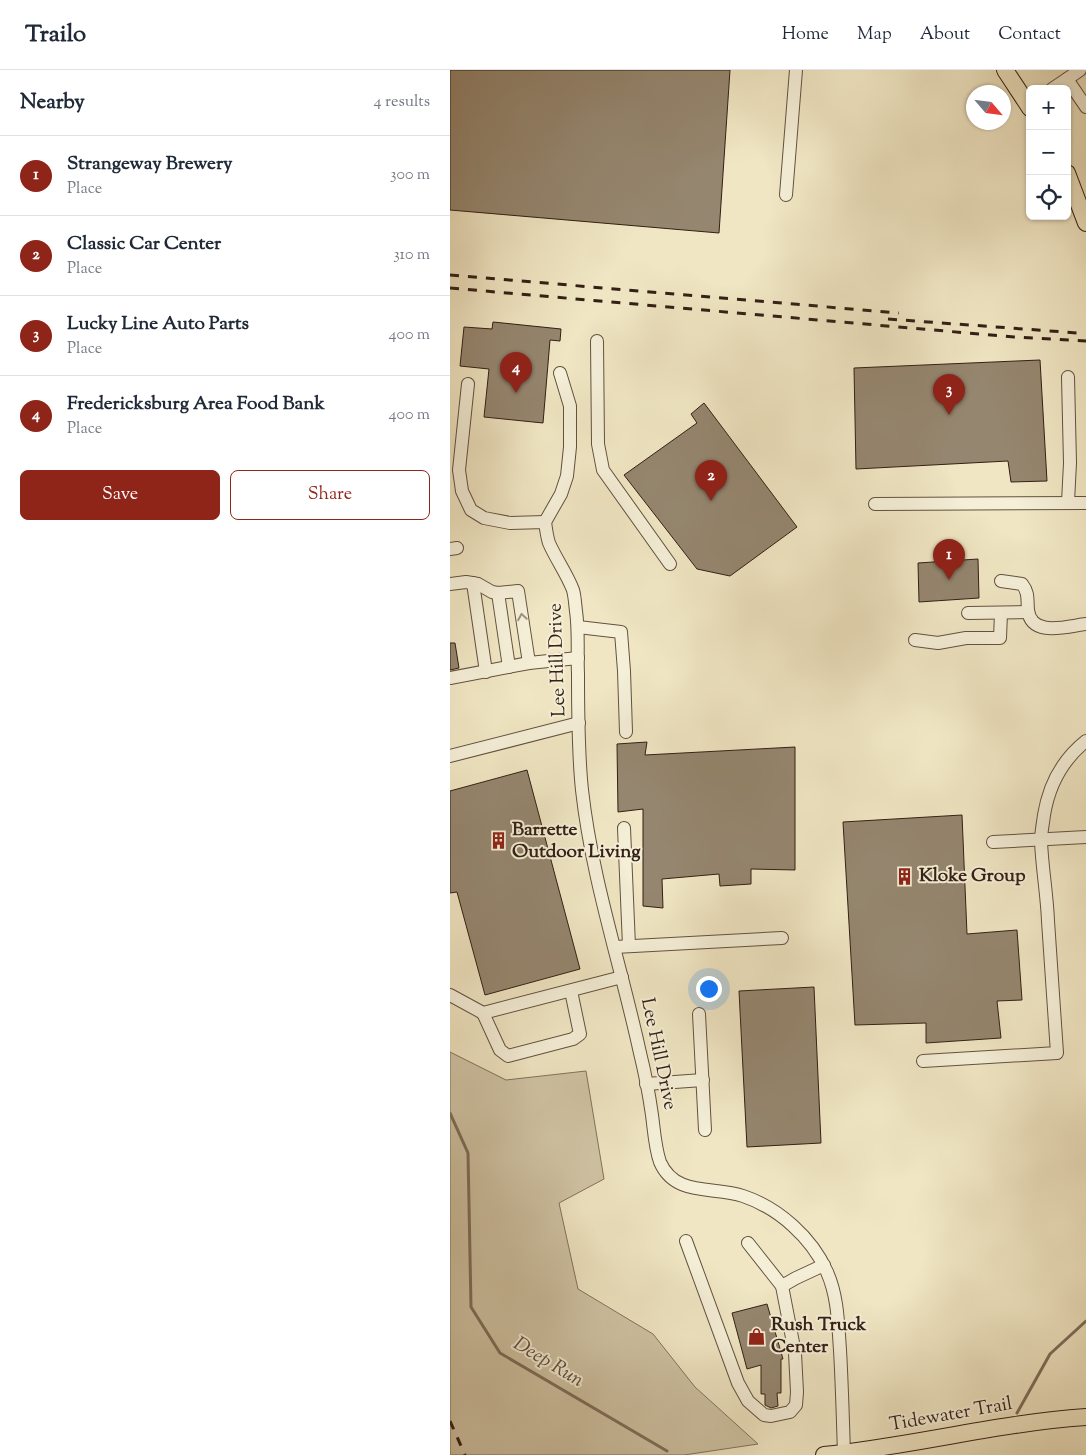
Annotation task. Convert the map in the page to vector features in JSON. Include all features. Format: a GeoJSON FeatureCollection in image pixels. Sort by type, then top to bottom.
{"type":"FeatureCollection","features":[{"type":"Feature","properties":{"kind":"main road"},"geometry":{"type":"LineString","coordinates":[[1005,70],[1026,102]]}},
{"type":"Feature","properties":{"kind":"main road"},"geometry":{"type":"LineString","coordinates":[[1068,175],[1086,223]]}},
{"type":"Feature","properties":{"kind":"main road","name":"Tidewater Trail"},"geometry":{"type":"LineString","coordinates":[[824,1455],[844,1454],[1019,1423],[1086,1417]]}},
{"type":"Feature","properties":{"kind":"street"},"geometry":{"type":"LineString","coordinates":[[786,195],[796,70]]}},
{"type":"Feature","properties":{"kind":"street"},"geometry":{"type":"LineString","coordinates":[[1057,85],[1080,70]]}},
{"type":"Feature","properties":{"kind":"street"},"geometry":{"type":"LineString","coordinates":[[1067,78],[1086,107]]}},
{"type":"Feature","properties":{"kind":"street"},"geometry":{"type":"LineString","coordinates":[[597,341],[598,444],[603,470],[670,564]]}},
{"type":"Feature","properties":{"kind":"street"},"geometry":{"type":"LineString","coordinates":[[468,384],[460,470],[462,491],[471,510],[484,518],[510,523],[545,522],[561,494],[567,476],[570,447],[570,406],[560,373]]}},
{"type":"Feature","properties":{"kind":"street"},"geometry":{"type":"LineString","coordinates":[[1068,377],[1070,463],[1068,502]]}},
{"type":"Feature","properties":{"kind":"street"},"geometry":{"type":"LineString","coordinates":[[875,504],[1086,503]]}},
{"type":"Feature","properties":{"kind":"street","name":"Lee Hill Drive"},"geometry":{"type":"LineString","coordinates":[[545,522],[549,542],[573,591],[578,627],[581,774],[587,830],[646,1084],[661,1165],[674,1180],[691,1188],[741,1195],[772,1210],[808,1241],[824,1265],[833,1288],[837,1306],[842,1371],[844,1454]]}},
{"type":"Feature","properties":{"kind":"street"},"geometry":{"type":"LineString","coordinates":[[1000,581],[1022,584],[1028,596],[1028,612],[1033,622],[1039,626],[1046,629],[1086,624]]}},
{"type":"Feature","properties":{"kind":"street"},"geometry":{"type":"LineString","coordinates":[[450,584],[473,583],[498,593],[518,591],[529,663]]}},
{"type":"Feature","properties":{"kind":"street"},"geometry":{"type":"LineString","coordinates":[[473,583],[486,672]]}},
{"type":"Feature","properties":{"kind":"street"},"geometry":{"type":"LineString","coordinates":[[498,593],[509,667]]}},
{"type":"Feature","properties":{"kind":"street"},"geometry":{"type":"LineString","coordinates":[[915,640],[938,643],[966,638],[1000,638],[1001,612]]}},
{"type":"Feature","properties":{"kind":"street"},"geometry":{"type":"LineString","coordinates":[[968,613],[1028,612]]}},
{"type":"Feature","properties":{"kind":"street"},"geometry":{"type":"LineString","coordinates":[[578,627],[621,632],[626,732]]}},
{"type":"Feature","properties":{"kind":"street"},"geometry":{"type":"LineString","coordinates":[[450,678],[529,663],[578,658]]}},
{"type":"Feature","properties":{"kind":"street"},"geometry":{"type":"LineString","coordinates":[[450,756],[579,723]]}},
{"type":"Feature","properties":{"kind":"street"},"geometry":{"type":"LineString","coordinates":[[923,1061],[1057,1053],[1041,840],[1046,805],[1052,784],[1068,758],[1086,741]]}},
{"type":"Feature","properties":{"kind":"street"},"geometry":{"type":"LineString","coordinates":[[624,828],[629,946]]}},
{"type":"Feature","properties":{"kind":"street"},"geometry":{"type":"LineString","coordinates":[[993,842],[1086,837]]}},
{"type":"Feature","properties":{"kind":"street"},"geometry":{"type":"LineString","coordinates":[[615,947],[782,938]]}},
{"type":"Feature","properties":{"kind":"street"},"geometry":{"type":"LineString","coordinates":[[483,1013],[622,977]]}},
{"type":"Feature","properties":{"kind":"street"},"geometry":{"type":"LineString","coordinates":[[450,995],[483,1013],[500,1050],[508,1056],[573,1039],[580,1034],[571,991]]}},
{"type":"Feature","properties":{"kind":"street"},"geometry":{"type":"LineString","coordinates":[[699,1014],[705,1130]]}},
{"type":"Feature","properties":{"kind":"street"},"geometry":{"type":"LineString","coordinates":[[646,1084],[702,1080]]}},
{"type":"Feature","properties":{"kind":"street"},"geometry":{"type":"LineString","coordinates":[[686,1241],[738,1383],[748,1401],[764,1415],[771,1416],[790,1412],[796,1405],[795,1353],[782,1286],[748,1244]]}},
{"type":"Feature","properties":{"kind":"street"},"geometry":{"type":"LineString","coordinates":[[782,1286],[824,1265]]}},
{"type":"Feature","properties":{"kind":"shaded area"},"geometry":{"type":"Polygon","coordinates":[[[450,1052],[506,1080],[586,1071],[604,1179],[559,1203],[578,1289],[653,1334],[695,1387],[758,1444],[684,1455],[450,1455],[450,1052]]]}},
{"type":"Feature","properties":{"kind":"building"},"geometry":{"type":"Polygon","coordinates":[[[450,70],[730,70],[719,233],[450,210],[450,70]]]}},
{"type":"Feature","properties":{"kind":"building"},"geometry":{"type":"Polygon","coordinates":[[[493,322],[561,329],[560,341],[550,340],[543,423],[484,417],[489,369],[460,366],[464,327],[492,329],[493,322]]]}},
{"type":"Feature","properties":{"kind":"building"},"geometry":{"type":"Polygon","coordinates":[[[1040,360],[1047,481],[1011,482],[1008,461],[856,469],[854,368],[1040,360]]]}},
{"type":"Feature","properties":{"kind":"building"},"geometry":{"type":"Polygon","coordinates":[[[704,403],[797,527],[730,576],[697,569],[624,475],[697,423],[691,414],[704,403]]]}},
{"type":"Feature","properties":{"kind":"building"},"geometry":{"type":"Polygon","coordinates":[[[978,559],[979,598],[919,602],[918,563],[978,559]]]}},
{"type":"Feature","properties":{"kind":"building"},"geometry":{"type":"Polygon","coordinates":[[[450,643],[455,643],[459,668],[450,670],[450,643]]]}},
{"type":"Feature","properties":{"kind":"building"},"geometry":{"type":"Polygon","coordinates":[[[647,742],[645,755],[795,747],[795,870],[751,869],[751,884],[720,886],[719,874],[662,879],[663,908],[643,906],[643,809],[618,812],[617,744],[647,742]]]}},
{"type":"Feature","properties":{"kind":"building","name":"Barrette Outdoor Living"},"geometry":{"type":"Polygon","coordinates":[[[527,770],[580,969],[485,995],[457,892],[450,893],[450,791],[527,770]]]}},
{"type":"Feature","properties":{"kind":"building","name":"Kloke Group"},"geometry":{"type":"Polygon","coordinates":[[[962,815],[967,934],[1017,930],[1022,1000],[997,1001],[1001,1038],[926,1043],[926,1023],[855,1025],[843,822],[962,815]]]}},
{"type":"Feature","properties":{"kind":"building"},"geometry":{"type":"Polygon","coordinates":[[[814,987],[821,1143],[747,1147],[739,991],[814,987]]]}},
{"type":"Feature","properties":{"kind":"building","name":"Rush Truck Center"},"geometry":{"type":"Polygon","coordinates":[[[767,1304],[783,1359],[781,1359],[781,1393],[777,1393],[778,1406],[771,1408],[765,1405],[765,1394],[761,1394],[761,1365],[747,1369],[732,1313],[767,1304]]]}},
{"type":"Feature","properties":{"kind":"waterway","name":"Deep Run"},"geometry":{"type":"LineString","coordinates":[[450,1113],[468,1153],[471,1307],[500,1353],[667,1451]]}},
{"type":"Feature","properties":{"kind":"waterway"},"geometry":{"type":"LineString","coordinates":[[1017,1413],[1050,1354],[1086,1321]]}},
{"type":"Feature","properties":{"kind":"railway"},"geometry":{"type":"LineString","coordinates":[[450,275],[899,313]]}},
{"type":"Feature","properties":{"kind":"railway"},"geometry":{"type":"LineString","coordinates":[[450,288],[1014,337],[1086,341]]}},
{"type":"Feature","properties":{"kind":"railway"},"geometry":{"type":"LineString","coordinates":[[888,319],[1078,333]]}},
{"type":"Feature","properties":{"kind":"railway"},"geometry":{"type":"LineString","coordinates":[[450,1421],[465,1455]]}},
{"type":"Feature","properties":{"kind":"place","name":"Fredericksburg Area Food Bank"},"geometry":{"type":"Point","coordinates":[516,393]}},
{"type":"Feature","properties":{"kind":"place","name":"Lucky Line Auto Parts"},"geometry":{"type":"Point","coordinates":[949,415]}},
{"type":"Feature","properties":{"kind":"place","name":"Classic Car Center"},"geometry":{"type":"Point","coordinates":[711,501]}},
{"type":"Feature","properties":{"kind":"place","name":"Strangeway Brewery"},"geometry":{"type":"Point","coordinates":[949,580]}},
{"type":"Feature","properties":{"kind":"place","name":"Barrette Outdoor Living"},"geometry":{"type":"Point","coordinates":[498,841]}},
{"type":"Feature","properties":{"kind":"place","name":"Kloke Group"},"geometry":{"type":"Point","coordinates":[905,876]}},
{"type":"Feature","properties":{"kind":"place","name":"Rush Truck Center"},"geometry":{"type":"Point","coordinates":[757,1336]}}]}
